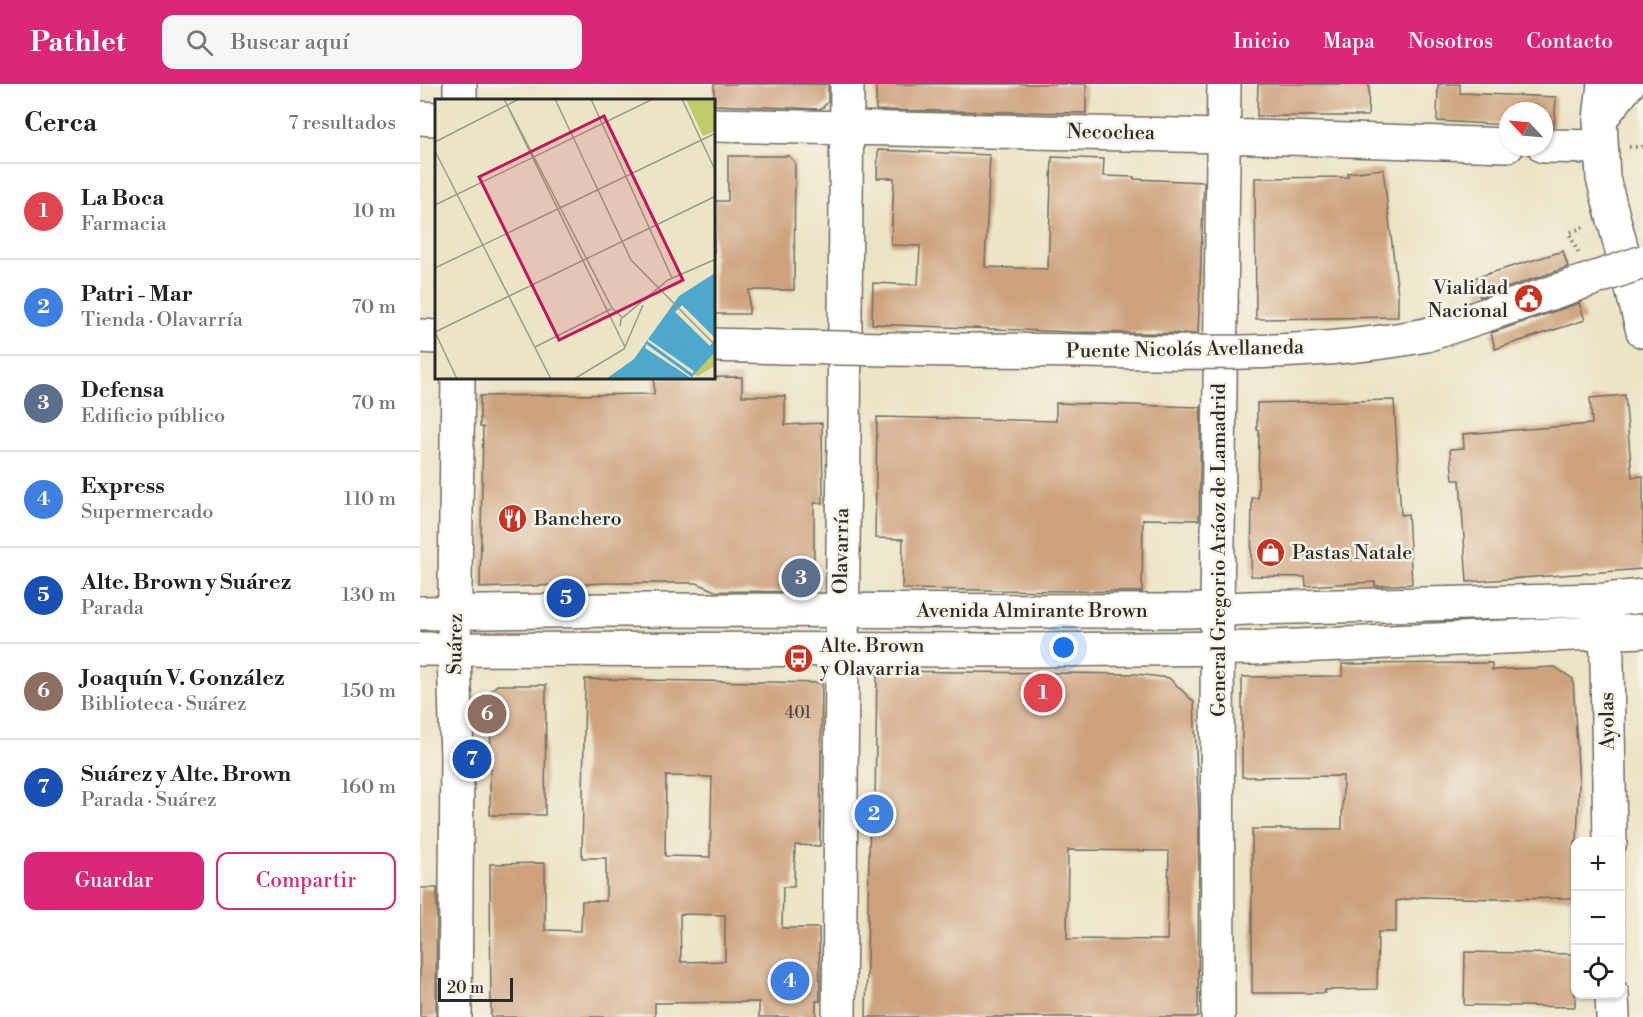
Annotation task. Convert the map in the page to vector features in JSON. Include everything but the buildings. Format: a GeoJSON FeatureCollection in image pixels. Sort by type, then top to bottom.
{"type":"FeatureCollection","features":[{"type":"Feature","properties":{"kind":"street","name":"Olavarría"},"geometry":{"type":"LineString","coordinates":[[839,1017],[847,84]]}},
{"type":"Feature","properties":{"kind":"street","name":"General Gregorio Aráoz de Lamadrid"},"geometry":{"type":"LineString","coordinates":[[1218,1017],[1217,610],[1224,84]]}},
{"type":"Feature","properties":{"kind":"street"},"geometry":{"type":"LineString","coordinates":[[1604,84],[1600,133],[1603,178],[1643,331]]}},
{"type":"Feature","properties":{"kind":"street"},"geometry":{"type":"LineString","coordinates":[[1553,144],[1600,133],[1628,84]]}},
{"type":"Feature","properties":{"kind":"street"},"geometry":{"type":"LineString","coordinates":[[420,118],[435,119]]}},
{"type":"Feature","properties":{"kind":"street","name":"Necochea"},"geometry":{"type":"LineString","coordinates":[[716,124],[1499,145]]}},
{"type":"Feature","properties":{"kind":"street","name":"Puente Nicolás Avellaneda"},"geometry":{"type":"LineString","coordinates":[[716,345],[847,349],[1223,353],[1342,347],[1390,342],[1426,335],[1643,262]]}},
{"type":"Feature","properties":{"kind":"street"},"geometry":{"type":"LineString","coordinates":[[420,336],[435,337]]}},
{"type":"Feature","properties":{"kind":"street","name":"Suárez"},"geometry":{"type":"LineString","coordinates":[[455,1017],[457,759],[454,650],[458,380]]}},
{"type":"Feature","properties":{"kind":"street","name":"Avenida Almirante Brown"},"geometry":{"type":"LineString","coordinates":[[420,613],[605,610],[841,612],[1217,610],[1605,600],[1643,596]]}},
{"type":"Feature","properties":{"kind":"street","name":"Ayolas"},"geometry":{"type":"LineString","coordinates":[[1605,600],[1610,837]]}},
{"type":"Feature","properties":{"kind":"street","name":"Avenida Almirante Brown"},"geometry":{"type":"LineString","coordinates":[[420,650],[1218,648],[1643,631]]}},
{"type":"Feature","properties":{"kind":"street"},"geometry":{"type":"LineString","coordinates":[[1612,999],[1613,1017]]}},
{"type":"Feature","properties":{"kind":"path"},"geometry":{"type":"LineString","coordinates":[[1581,260],[1569,233],[1611,214]]}},
{"type":"Feature","properties":{"kind":"place","name":"Vialidad Nacional"},"geometry":{"type":"Point","coordinates":[1529,299]}},
{"type":"Feature","properties":{"kind":"place","name":"Banchero"},"geometry":{"type":"Point","coordinates":[513,519]}},
{"type":"Feature","properties":{"kind":"place","name":"Pastas Natale"},"geometry":{"type":"Point","coordinates":[1271,553]}},
{"type":"Feature","properties":{"kind":"place","name":"Defensa"},"geometry":{"type":"Point","coordinates":[801,578]}},
{"type":"Feature","properties":{"kind":"place","name":"Alte. Brown y Suárez"},"geometry":{"type":"Point","coordinates":[566,598]}},
{"type":"Feature","properties":{"kind":"place","name":"Alte. Brown y Olavarria"},"geometry":{"type":"Point","coordinates":[799,658]}},
{"type":"Feature","properties":{"kind":"place","name":"La Boca"},"geometry":{"type":"Point","coordinates":[1043,693]}},
{"type":"Feature","properties":{"kind":"place","name":"Joaquín V. González"},"geometry":{"type":"Point","coordinates":[487,714]}},
{"type":"Feature","properties":{"kind":"place","name":"Suárez y Alte. Brown"},"geometry":{"type":"Point","coordinates":[472,759]}},
{"type":"Feature","properties":{"kind":"place","name":"Patri - Mar"},"geometry":{"type":"Point","coordinates":[874,814]}},
{"type":"Feature","properties":{"kind":"place","name":"Express"},"geometry":{"type":"Point","coordinates":[790,981]}}]}
